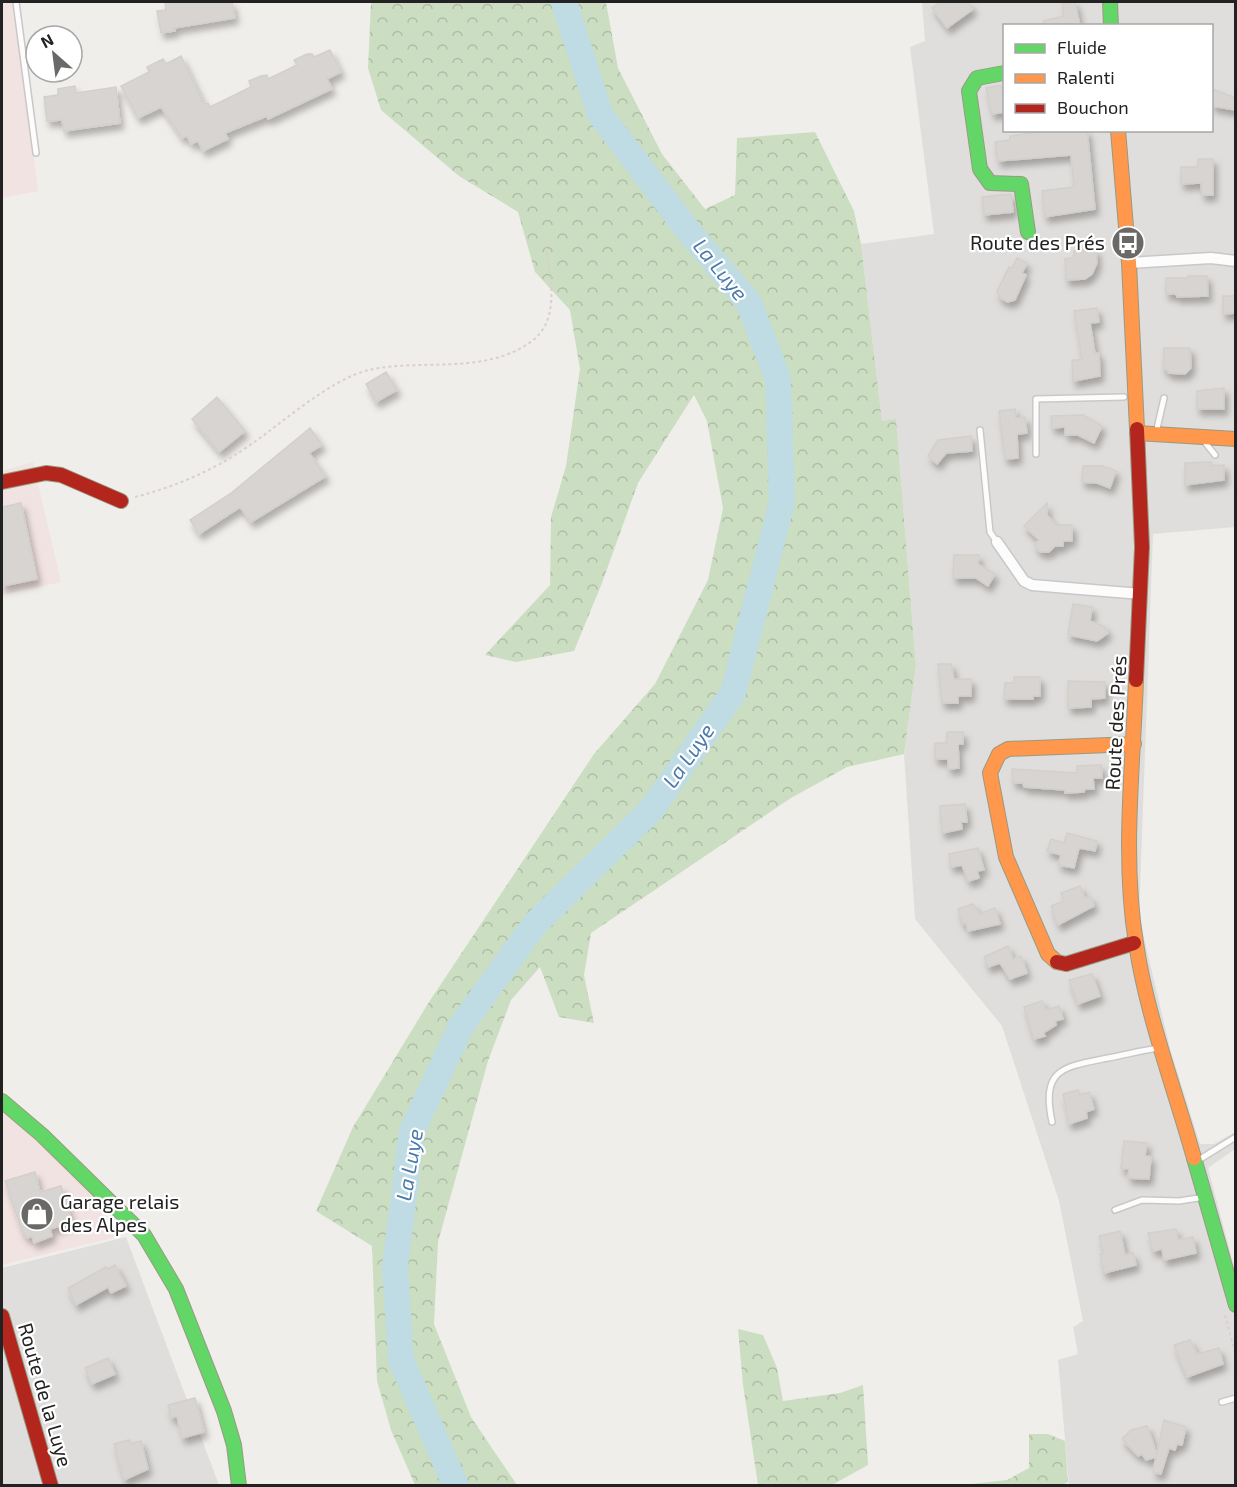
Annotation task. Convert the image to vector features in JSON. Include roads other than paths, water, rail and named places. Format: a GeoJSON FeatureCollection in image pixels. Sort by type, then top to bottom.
{"type":"FeatureCollection","features":[{"type":"Feature","properties":{"kind":"street"},"geometry":{"type":"LineString","coordinates":[[1110,2],[1111,24]]}},
{"type":"Feature","properties":{"kind":"street"},"geometry":{"type":"LineString","coordinates":[[1003,73],[977,78],[969,91],[980,169],[990,183],[1021,184],[1028,232]]}},
{"type":"Feature","properties":{"kind":"street","name":"Route des Prés"},"geometry":{"type":"LineString","coordinates":[[1118,132],[1129,264],[1142,524],[1129,854],[1134,943],[1236,1305]]}},
{"type":"Feature","properties":{"kind":"street"},"geometry":{"type":"LineString","coordinates":[[1129,264],[1211,258],[1236,261]]}},
{"type":"Feature","properties":{"kind":"street"},"geometry":{"type":"LineString","coordinates":[[1137,433],[1236,440]]}},
{"type":"Feature","properties":{"kind":"street"},"geometry":{"type":"LineString","coordinates":[[2,482],[46,473],[61,475],[121,501]]}},
{"type":"Feature","properties":{"kind":"street"},"geometry":{"type":"LineString","coordinates":[[997,542],[1024,581],[1032,585],[1141,594]]}},
{"type":"Feature","properties":{"kind":"street"},"geometry":{"type":"LineString","coordinates":[[1134,744],[1008,749],[999,754],[990,773],[1006,857],[1048,954],[1056,962],[1066,964],[1134,943]]}},
{"type":"Feature","properties":{"kind":"street"},"geometry":{"type":"LineString","coordinates":[[2,1101],[42,1135],[144,1236],[176,1289],[224,1411],[234,1445],[239,1485]]}},
{"type":"Feature","properties":{"kind":"street","name":"Route de la Luye"},"geometry":{"type":"LineString","coordinates":[[2,1316],[51,1485]]}},
{"type":"Feature","properties":{"kind":"lane"},"geometry":{"type":"LineString","coordinates":[[16,2],[36,153]]}},
{"type":"Feature","properties":{"kind":"lane"},"geometry":{"type":"LineString","coordinates":[[1036,454],[1036,399],[1124,397]]}},
{"type":"Feature","properties":{"kind":"lane"},"geometry":{"type":"LineString","coordinates":[[1155,434],[1164,398]]}},
{"type":"Feature","properties":{"kind":"lane"},"geometry":{"type":"LineString","coordinates":[[980,430],[990,532],[997,542]]}},
{"type":"Feature","properties":{"kind":"lane"},"geometry":{"type":"LineString","coordinates":[[1201,437],[1215,455]]}},
{"type":"Feature","properties":{"kind":"lane"},"geometry":{"type":"LineString","coordinates":[[1052,1122],[1047,1096],[1056,1076],[1071,1066],[1162,1048]]}},
{"type":"Feature","properties":{"kind":"lane"},"geometry":{"type":"LineString","coordinates":[[1196,1162],[1236,1137]]}},
{"type":"Feature","properties":{"kind":"lane"},"geometry":{"type":"LineString","coordinates":[[1115,1210],[1143,1200],[1179,1201],[1206,1196]]}},
{"type":"Feature","properties":{"kind":"lane"},"geometry":{"type":"LineString","coordinates":[[1222,1402],[1236,1398]]}},
{"type":"Feature","properties":{"kind":"waterway","name":"La Luye"},"geometry":{"type":"LineString","coordinates":[[456,1486],[401,1360],[395,1266],[412,1131],[461,1026],[535,924],[652,809],[733,693],[782,502],[778,379],[749,303],[690,233],[600,114],[564,2]]}},
{"type":"Feature","properties":{"kind":"place","name":"Route des Prés"},"geometry":{"type":"Point","coordinates":[1128,243]}},
{"type":"Feature","properties":{"kind":"place","name":"Garage relais des Alpes"},"geometry":{"type":"Point","coordinates":[37,1214]}}]}
